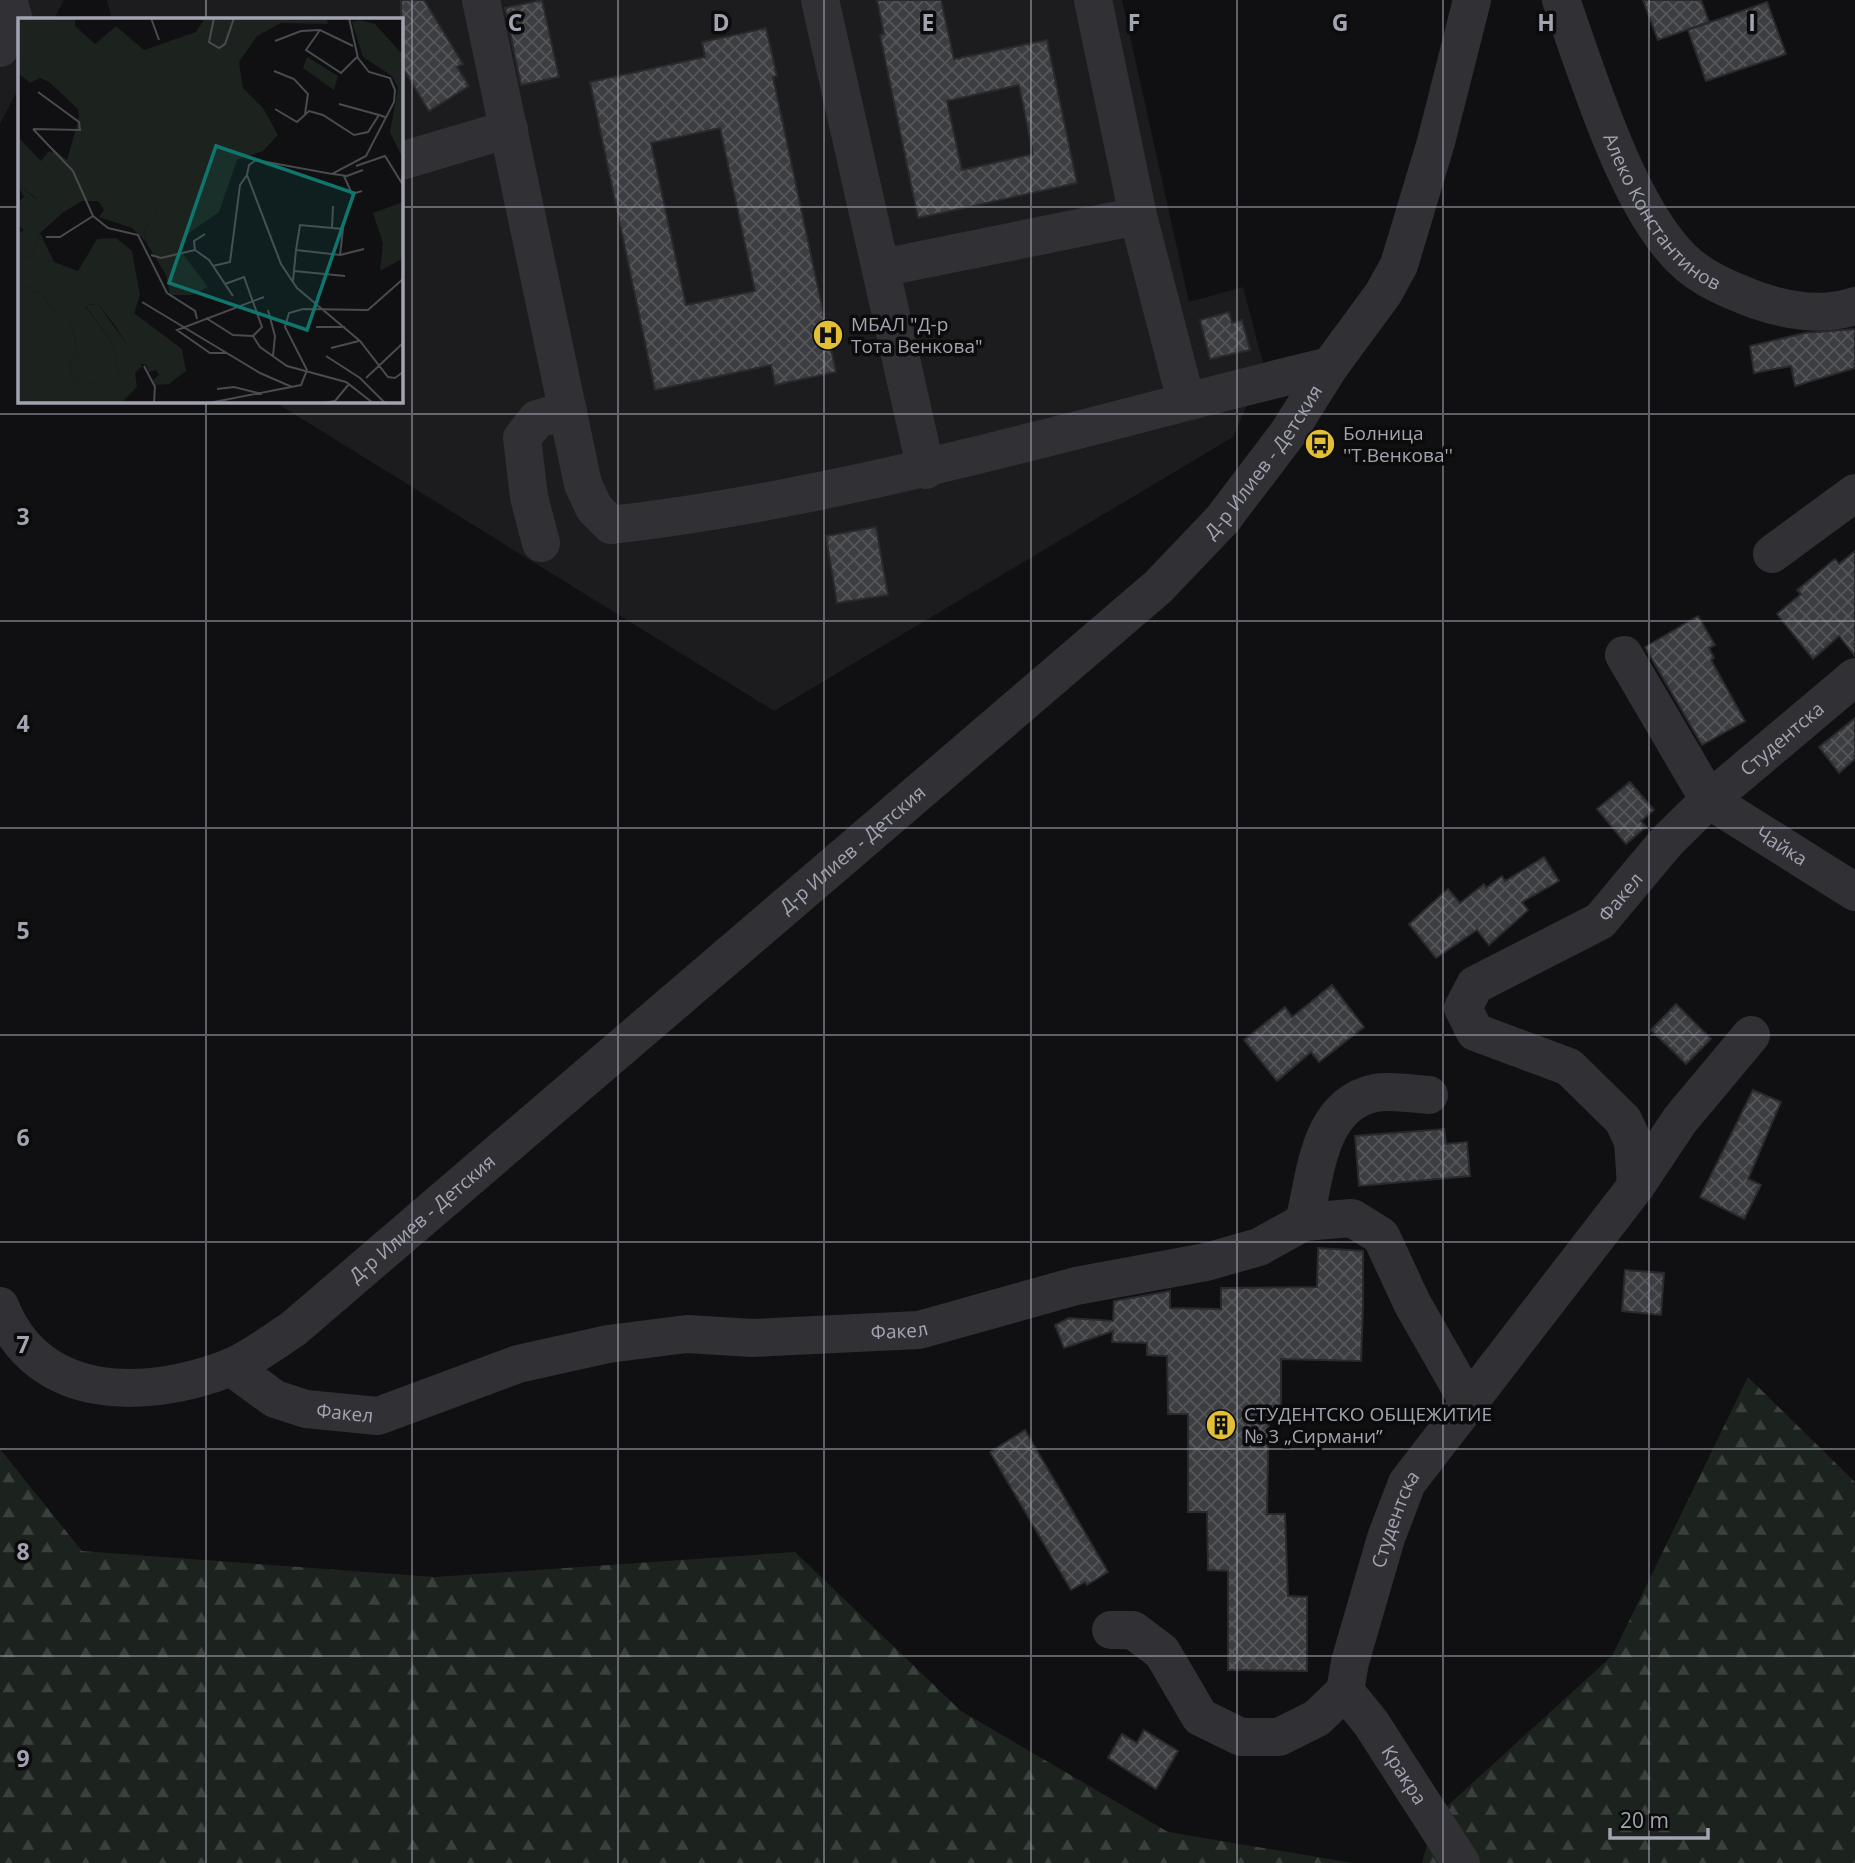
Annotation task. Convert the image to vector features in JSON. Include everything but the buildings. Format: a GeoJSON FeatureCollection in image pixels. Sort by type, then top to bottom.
{"type":"FeatureCollection","features":[{"type":"Feature","properties":{"kind":"street"},"geometry":{"type":"LineString","coordinates":[[0,48],[15,23],[8,0]]}},
{"type":"Feature","properties":{"kind":"street"},"geometry":{"type":"LineString","coordinates":[[481,0],[583,484],[594,508],[611,525],[659,520],[926,470],[1330,366]]}},
{"type":"Feature","properties":{"kind":"street"},"geometry":{"type":"LineString","coordinates":[[821,0],[926,470]]}},
{"type":"Feature","properties":{"kind":"street"},"geometry":{"type":"LineString","coordinates":[[1093,0],[1138,216],[1186,401]]}},
{"type":"Feature","properties":{"kind":"street","name":"Д-р Илиев - Детския"},"geometry":{"type":"LineString","coordinates":[[0,1307],[22,1346],[36,1361],[90,1385],[118,1389],[159,1385],[231,1367],[293,1329],[1158,587],[1222,520],[1288,433],[1330,366],[1383,294],[1399,265],[1422,194],[1472,0]]}},
{"type":"Feature","properties":{"kind":"street","name":"Алеко Константинов"},"geometry":{"type":"LineString","coordinates":[[1561,0],[1610,133],[1641,200],[1682,260],[1723,288],[1774,306],[1809,313],[1855,306]]}},
{"type":"Feature","properties":{"kind":"street"},"geometry":{"type":"LineString","coordinates":[[402,161],[509,129]]}},
{"type":"Feature","properties":{"kind":"street"},"geometry":{"type":"LineString","coordinates":[[881,268],[1138,216]]}},
{"type":"Feature","properties":{"kind":"street"},"geometry":{"type":"LineString","coordinates":[[541,543],[529,497],[522,438],[537,419],[568,410]]}},
{"type":"Feature","properties":{"kind":"street"},"geometry":{"type":"LineString","coordinates":[[1772,554],[1855,494]]}},
{"type":"Feature","properties":{"kind":"street"},"geometry":{"type":"LineString","coordinates":[[1624,655],[1709,800]]}},
{"type":"Feature","properties":{"kind":"street","name":"Студентска"},"geometry":{"type":"LineString","coordinates":[[1709,800],[1855,677]]}},
{"type":"Feature","properties":{"kind":"street","name":"Факел"},"geometry":{"type":"LineString","coordinates":[[1636,1186],[1633,1141],[1623,1120],[1569,1067],[1475,1032],[1463,1008],[1475,985],[1600,921],[1667,841],[1709,800]]}},
{"type":"Feature","properties":{"kind":"street","name":"Чайка"},"geometry":{"type":"LineString","coordinates":[[1709,800],[1855,892]]}},
{"type":"Feature","properties":{"kind":"street","name":"Студентска"},"geometry":{"type":"LineString","coordinates":[[1345,1691],[1350,1662],[1386,1538],[1407,1483],[1636,1186],[1679,1120],[1752,1035]]}},
{"type":"Feature","properties":{"kind":"street"},"geometry":{"type":"LineString","coordinates":[[1304,1222],[1328,1128],[1343,1107],[1376,1093],[1429,1095]]}},
{"type":"Feature","properties":{"kind":"street","name":"Факел"},"geometry":{"type":"LineString","coordinates":[[231,1367],[275,1399],[286,1403],[306,1409],[377,1416],[518,1364],[608,1344],[687,1334],[754,1338],[919,1330],[1076,1286],[1206,1262],[1259,1247],[1304,1222],[1352,1218],[1381,1236],[1412,1303],[1469,1403]]}},
{"type":"Feature","properties":{"kind":"street"},"geometry":{"type":"LineString","coordinates":[[1111,1630],[1133,1630],[1162,1651],[1200,1717],[1241,1737],[1279,1737],[1317,1718],[1345,1691]]}},
{"type":"Feature","properties":{"kind":"street","name":"Кракра"},"geometry":{"type":"LineString","coordinates":[[1345,1691],[1371,1723],[1461,1863]]}},
{"type":"Feature","properties":{"kind":"shaded area"},"geometry":{"type":"Polygon","coordinates":[[[0,0],[64,0],[55,18],[18,18],[18,89],[0,124],[0,0]]]}},
{"type":"Feature","properties":{"kind":"shaded area","name":"МБАЛ \"Д-р Тота Венкова\""},"geometry":{"type":"Polygon","coordinates":[[[107,0],[1122,0],[1189,302],[1243,287],[1264,367],[1233,437],[774,711],[275,402],[402,402],[402,18],[112,18],[107,0]]]}},
{"type":"Feature","properties":{"kind":"green space"},"geometry":{"type":"Polygon","coordinates":[[[1748,1377],[1855,1482],[1855,1863],[1422,1863],[1435,1817],[1612,1656],[1748,1377]]]}},
{"type":"Feature","properties":{"kind":"green space"},"geometry":{"type":"Polygon","coordinates":[[[0,1449],[82,1551],[435,1577],[795,1552],[961,1711],[1168,1832],[1353,1863],[0,1863],[0,1449]]]}},
{"type":"Feature","properties":{"kind":"place","name":"МБАЛ \"Д-р Тота Венкова\""},"geometry":{"type":"Point","coordinates":[828,335]}},
{"type":"Feature","properties":{"kind":"place","name":"Болница ''Т.Венкова''"},"geometry":{"type":"Point","coordinates":[1320,444]}},
{"type":"Feature","properties":{"kind":"place","name":"СТУДЕНТСКО ОБЩЕЖИТИЕ № 3 „Сирмани”"},"geometry":{"type":"Point","coordinates":[1221,1425]}}]}
